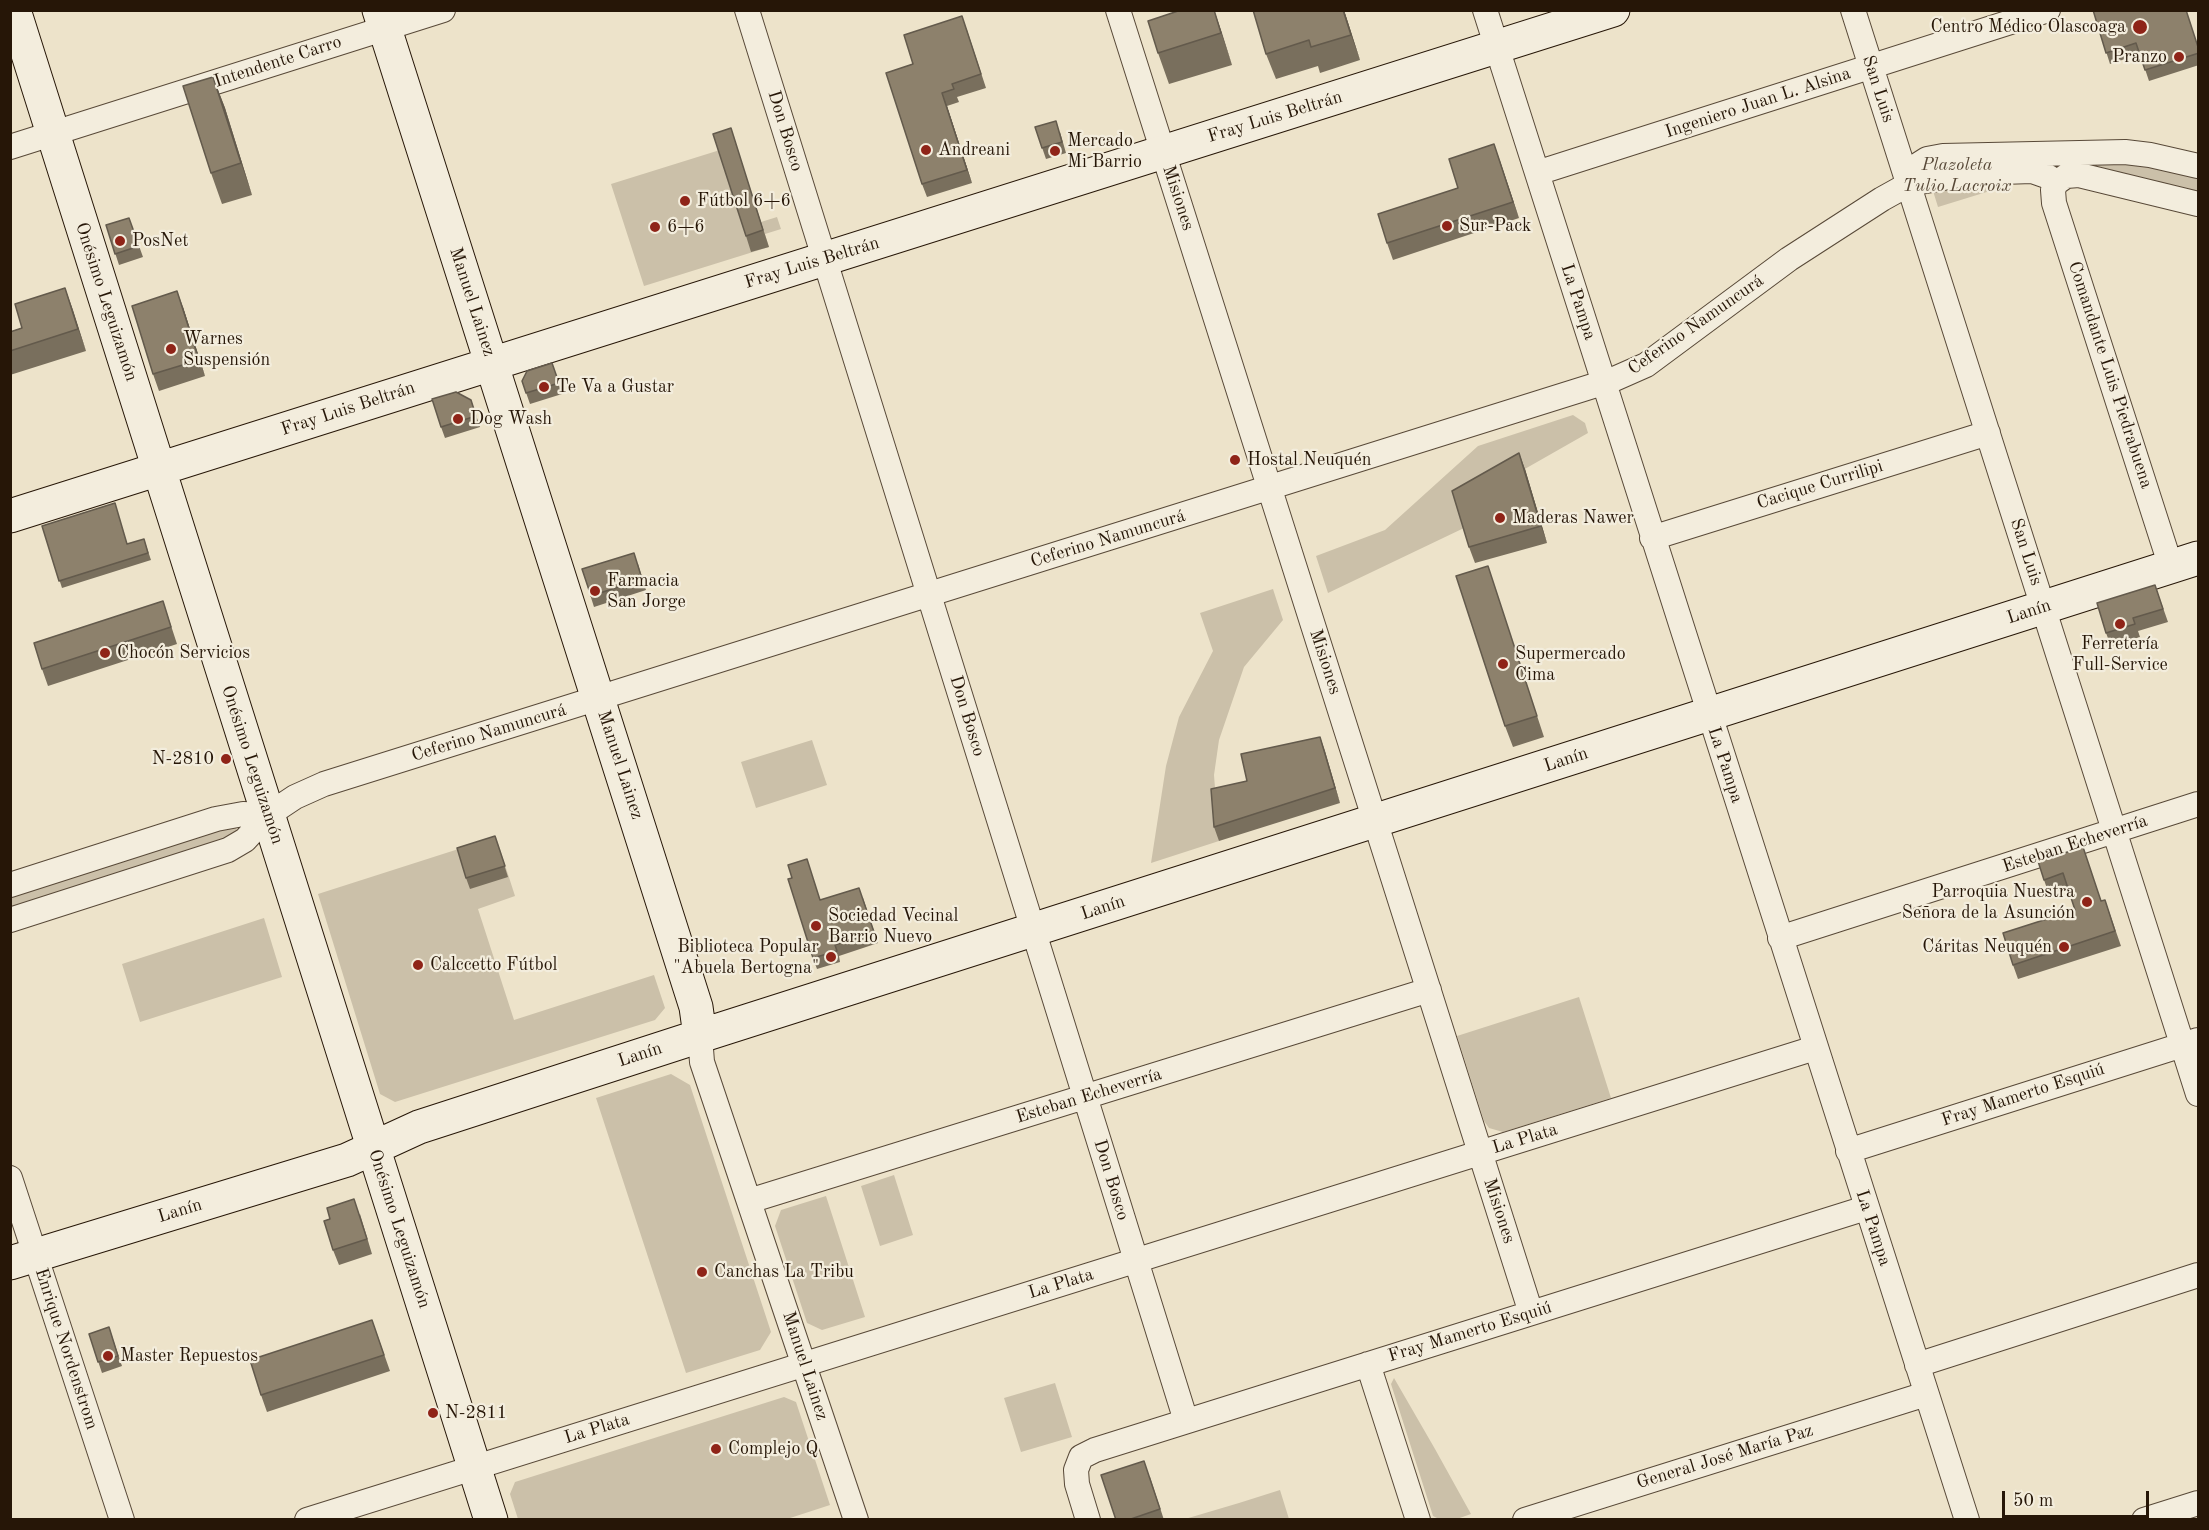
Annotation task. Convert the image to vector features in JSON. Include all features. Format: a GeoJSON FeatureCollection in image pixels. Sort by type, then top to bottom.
{"type":"FeatureCollection","features":[{"type":"Feature","properties":{"kind":"street","name":"Onésimo Leguizamón"},"geometry":{"type":"LineString","coordinates":[[14,10],[491,1520]]}},
{"type":"Feature","properties":{"kind":"street","name":"Intendente Carro"},"geometry":{"type":"LineString","coordinates":[[10,147],[382,20],[443,10]]}},
{"type":"Feature","properties":{"kind":"street","name":"Don Bosco"},"geometry":{"type":"LineString","coordinates":[[747,10],[1186,1421]]}},
{"type":"Feature","properties":{"kind":"street","name":"Misiones"},"geometry":{"type":"LineString","coordinates":[[1119,10],[1531,1313]]}},
{"type":"Feature","properties":{"kind":"street","name":"La Pampa"},"geometry":{"type":"LineString","coordinates":[[1485,10],[1708,715],[1967,1520]]}},
{"type":"Feature","properties":{"kind":"street","name":"Fray Luis Beltrán"},"geometry":{"type":"LineString","coordinates":[[10,516],[1613,10]]}},
{"type":"Feature","properties":{"kind":"street","name":"San Luis"},"geometry":{"type":"LineString","coordinates":[[1853,10],[2115,831],[2191,1042],[2199,1094]]}},
{"type":"Feature","properties":{"kind":"street","name":"Ingeniero Juan L. Alsina"},"geometry":{"type":"LineString","coordinates":[[1537,173],[2048,10]]}},
{"type":"Feature","properties":{"kind":"street","name":"Manuel Lainez"},"geometry":{"type":"LineString","coordinates":[[382,20],[696,1007],[702,1062],[856,1520]]}},
{"type":"Feature","properties":{"kind":"street","name":"Ceferino Namuncurá"},"geometry":{"type":"LineString","coordinates":[[10,920],[228,850],[251,834],[268,815],[295,797],[324,784],[1603,383],[1646,364],[1789,259],[1882,199],[1928,159],[1943,156],[2124,152],[2150,155],[2199,166]]}},
{"type":"Feature","properties":{"kind":"street"},"geometry":{"type":"LineString","coordinates":[[1907,179],[2032,171],[2049,177],[2056,183],[2066,176],[2079,175],[2199,204]]}},
{"type":"Feature","properties":{"kind":"street","name":"Comandante Luis Piedrabuena"},"geometry":{"type":"LineString","coordinates":[[2056,183],[2053,190],[2054,203],[2185,563]]}},
{"type":"Feature","properties":{"kind":"street","name":"Cacique Currilipi"},"geometry":{"type":"LineString","coordinates":[[1652,538],[1988,433]]}},
{"type":"Feature","properties":{"kind":"street","name":"Lanín"},"geometry":{"type":"LineString","coordinates":[[23,1259],[337,1163],[419,1127],[2185,563]]}},
{"type":"Feature","properties":{"kind":"street","name":"Esteban Echeverría"},"geometry":{"type":"LineString","coordinates":[[1780,938],[2199,804]]}},
{"type":"Feature","properties":{"kind":"street"},"geometry":{"type":"LineString","coordinates":[[10,885],[216,819],[243,814],[268,815]]}},
{"type":"Feature","properties":{"kind":"street","name":"Esteban Echeverría"},"geometry":{"type":"LineString","coordinates":[[750,1201],[1429,990]]}},
{"type":"Feature","properties":{"kind":"street","name":"Fray Mamerto Esquiú"},"geometry":{"type":"LineString","coordinates":[[1848,1150],[2191,1042]]}},
{"type":"Feature","properties":{"kind":"street","name":"La Plata"},"geometry":{"type":"LineString","coordinates":[[307,1520],[1815,1048]]}},
{"type":"Feature","properties":{"kind":"street","name":"Enrique Nordenstrom"},"geometry":{"type":"LineString","coordinates":[[10,1178],[23,1259],[122,1520]]}},
{"type":"Feature","properties":{"kind":"street","name":"Fray Mamerto Esquiú"},"geometry":{"type":"LineString","coordinates":[[1088,1520],[1077,1484],[1076,1470],[1081,1457],[1095,1450],[1866,1208]]}},
{"type":"Feature","properties":{"kind":"street"},"geometry":{"type":"LineString","coordinates":[[1917,1365],[2199,1275]]}},
{"type":"Feature","properties":{"kind":"street"},"geometry":{"type":"LineString","coordinates":[[1368,1364],[1418,1520]]}},
{"type":"Feature","properties":{"kind":"street","name":"General José María Paz"},"geometry":{"type":"LineString","coordinates":[[1525,1520],[1926,1394]]}},
{"type":"Feature","properties":{"kind":"street"},"geometry":{"type":"LineString","coordinates":[[2144,1520],[2199,1503]]}},
{"type":"Feature","properties":{"kind":"green space","name":"Fútbol 6+6"},"geometry":{"type":"Polygon","coordinates":[[[736,145],[761,222],[777,217],[781,229],[765,234],[769,247],[644,286],[611,184],[736,145]]]}},
{"type":"Feature","properties":{"kind":"green space","name":"Plazoleta Tulio Lacroix"},"geometry":{"type":"Polygon","coordinates":[[[1920,149],[2198,161],[2198,197],[2072,164],[2056,164],[2045,174],[1938,207],[1920,149]]]}},
{"type":"Feature","properties":{"kind":"green space"},"geometry":{"type":"Polygon","coordinates":[[[1573,415],[1585,423],[1588,433],[1458,507],[1464,528],[1328,593],[1316,556],[1385,530],[1478,446],[1573,415]]]}},
{"type":"Feature","properties":{"kind":"green space"},"geometry":{"type":"Polygon","coordinates":[[[1273,589],[1283,620],[1244,667],[1219,740],[1214,775],[1219,841],[1151,863],[1166,766],[1179,717],[1213,651],[1200,613],[1273,589]]]}},
{"type":"Feature","properties":{"kind":"green space"},"geometry":{"type":"Polygon","coordinates":[[[812,740],[827,785],[756,808],[741,762],[812,740]]]}},
{"type":"Feature","properties":{"kind":"green space"},"geometry":{"type":"Polygon","coordinates":[[[227,826],[235,827],[238,831],[237,836],[11,911],[10,895],[227,826]]]}},
{"type":"Feature","properties":{"kind":"green space","name":"Calccetto Fútbol"},"geometry":{"type":"Polygon","coordinates":[[[496,837],[515,896],[478,909],[514,1020],[654,975],[665,1008],[655,1020],[395,1102],[380,1094],[318,894],[496,837]]]}},
{"type":"Feature","properties":{"kind":"green space"},"geometry":{"type":"Polygon","coordinates":[[[264,918],[282,977],[140,1022],[122,964],[264,918]]]}},
{"type":"Feature","properties":{"kind":"green space"},"geometry":{"type":"Polygon","coordinates":[[[1579,997],[1611,1098],[1503,1132],[1489,1128],[1484,1121],[1457,1036],[1579,997]]]}},
{"type":"Feature","properties":{"kind":"green space","name":"Canchas La Tribu"},"geometry":{"type":"Polygon","coordinates":[[[671,1074],[690,1085],[771,1332],[760,1350],[686,1373],[596,1098],[671,1074]]]}},
{"type":"Feature","properties":{"kind":"green space"},"geometry":{"type":"Polygon","coordinates":[[[894,1175],[913,1235],[880,1246],[861,1186],[894,1175]]]}},
{"type":"Feature","properties":{"kind":"green space"},"geometry":{"type":"Polygon","coordinates":[[[826,1196],[865,1317],[822,1330],[807,1323],[775,1226],[781,1210],[826,1196]]]}},
{"type":"Feature","properties":{"kind":"green space"},"geometry":{"type":"Polygon","coordinates":[[[1394,1378],[1471,1514],[1454,1520],[1439,1519],[1433,1516],[1391,1384],[1394,1378]]]}},
{"type":"Feature","properties":{"kind":"green space"},"geometry":{"type":"Polygon","coordinates":[[[1055,1383],[1072,1437],[1021,1452],[1004,1398],[1055,1383]]]}},
{"type":"Feature","properties":{"kind":"green space","name":"Complejo Q"},"geometry":{"type":"Polygon","coordinates":[[[784,1397],[796,1402],[830,1505],[784,1520],[518,1519],[510,1494],[515,1482],[784,1397]]]}},
{"type":"Feature","properties":{"kind":"green space"},"geometry":{"type":"Polygon","coordinates":[[[1280,1490],[1289,1519],[1185,1519],[1239,1503],[1280,1490]]]}},
{"type":"Feature","properties":{"kind":"building"},"geometry":{"type":"Polygon","coordinates":[[[1181,10],[1214,10],[1221,33],[1158,53],[1148,21],[1181,10]]]}},
{"type":"Feature","properties":{"kind":"building"},"geometry":{"type":"Polygon","coordinates":[[[1253,10],[1343,10],[1351,35],[1311,47],[1309,40],[1266,54],[1253,10]]]}},
{"type":"Feature","properties":{"kind":"building","name":"Centro Médico Olascoaga"},"geometry":{"type":"Polygon","coordinates":[[[2093,10],[2186,10],[2199,53],[2145,70],[2136,43],[2106,53],[2093,10]]]}},
{"type":"Feature","properties":{"kind":"building"},"geometry":{"type":"Polygon","coordinates":[[[962,16],[981,74],[952,84],[954,89],[942,93],[967,170],[922,184],[886,73],[913,64],[904,35],[962,16]]]}},
{"type":"Feature","properties":{"kind":"building"},"geometry":{"type":"Polygon","coordinates":[[[213,77],[241,163],[211,173],[183,86],[213,77]]]}},
{"type":"Feature","properties":{"kind":"building"},"geometry":{"type":"Polygon","coordinates":[[[1056,121],[1062,142],[1042,148],[1035,127],[1056,121]]]}},
{"type":"Feature","properties":{"kind":"building"},"geometry":{"type":"Polygon","coordinates":[[[731,128],[763,230],[746,236],[713,134],[731,128]]]}},
{"type":"Feature","properties":{"kind":"building"},"geometry":{"type":"Polygon","coordinates":[[[1494,144],[1513,202],[1387,243],[1378,214],[1458,188],[1449,159],[1494,144]]]}},
{"type":"Feature","properties":{"kind":"building"},"geometry":{"type":"Polygon","coordinates":[[[129,218],[139,246],[115,254],[106,225],[129,218]]]}},
{"type":"Feature","properties":{"kind":"building"},"geometry":{"type":"Polygon","coordinates":[[[65,288],[78,329],[10,351],[10,332],[22,328],[15,304],[65,288]]]}},
{"type":"Feature","properties":{"kind":"building","name":"Warnes Suspensión"},"geometry":{"type":"Polygon","coordinates":[[[177,291],[199,360],[153,374],[132,306],[177,291]]]}},
{"type":"Feature","properties":{"kind":"building"},"geometry":{"type":"Polygon","coordinates":[[[552,363],[559,383],[526,393],[522,381],[527,371],[552,363]]]}},
{"type":"Feature","properties":{"kind":"building"},"geometry":{"type":"Polygon","coordinates":[[[456,392],[471,400],[476,416],[441,427],[432,399],[456,392]]]}},
{"type":"Feature","properties":{"kind":"building","name":"Maderas Nawer"},"geometry":{"type":"Polygon","coordinates":[[[1519,453],[1541,526],[1469,547],[1452,491],[1519,453]]]}},
{"type":"Feature","properties":{"kind":"building"},"geometry":{"type":"Polygon","coordinates":[[[115,503],[127,544],[144,539],[148,553],[59,581],[42,526],[115,503]]]}},
{"type":"Feature","properties":{"kind":"building"},"geometry":{"type":"Polygon","coordinates":[[[634,553],[642,579],[591,596],[582,569],[634,553]]]}},
{"type":"Feature","properties":{"kind":"building","name":"Supermercado Cima"},"geometry":{"type":"Polygon","coordinates":[[[1488,566],[1537,716],[1505,726],[1456,576],[1488,566]]]}},
{"type":"Feature","properties":{"kind":"building"},"geometry":{"type":"Polygon","coordinates":[[[2155,585],[2163,609],[2133,618],[2135,624],[2106,633],[2097,603],[2155,585]]]}},
{"type":"Feature","properties":{"kind":"building"},"geometry":{"type":"Polygon","coordinates":[[[163,601],[171,627],[42,669],[34,643],[163,601]]]}},
{"type":"Feature","properties":{"kind":"building"},"geometry":{"type":"Polygon","coordinates":[[[1320,737],[1335,788],[1214,827],[1211,789],[1247,781],[1241,754],[1320,737]]]}},
{"type":"Feature","properties":{"kind":"building"},"geometry":{"type":"Polygon","coordinates":[[[495,836],[505,866],[466,878],[457,848],[495,836]]]}},
{"type":"Feature","properties":{"kind":"building"},"geometry":{"type":"Polygon","coordinates":[[[2083,847],[2101,901],[2105,900],[2115,931],[2013,965],[2003,933],[2075,910],[2063,873],[2044,880],[2037,858],[2056,851],[2058,855],[2083,847]]]}},
{"type":"Feature","properties":{"kind":"building"},"geometry":{"type":"Polygon","coordinates":[[[807,859],[820,900],[859,888],[874,932],[835,945],[837,951],[813,958],[788,879],[792,878],[788,865],[807,859]]]}},
{"type":"Feature","properties":{"kind":"building"},"geometry":{"type":"Polygon","coordinates":[[[354,1199],[367,1239],[333,1250],[324,1221],[330,1219],[327,1208],[354,1199]]]}},
{"type":"Feature","properties":{"kind":"building"},"geometry":{"type":"Polygon","coordinates":[[[372,1320],[384,1355],[261,1395],[250,1360],[372,1320]]]}},
{"type":"Feature","properties":{"kind":"building"},"geometry":{"type":"Polygon","coordinates":[[[109,1327],[118,1356],[98,1362],[89,1334],[109,1327]]]}},
{"type":"Feature","properties":{"kind":"building"},"geometry":{"type":"Polygon","coordinates":[[[1144,1461],[1160,1509],[1128,1520],[1116,1520],[1101,1475],[1144,1461]]]}},
{"type":"Feature","properties":{"kind":"place","name":"Centro Médico Olascoaga"},"geometry":{"type":"Point","coordinates":[2140,27]}},
{"type":"Feature","properties":{"kind":"place","name":"Pranzo"},"geometry":{"type":"Point","coordinates":[2179,57]}},
{"type":"Feature","properties":{"kind":"place","name":"Andreani"},"geometry":{"type":"Point","coordinates":[926,150]}},
{"type":"Feature","properties":{"kind":"place","name":"Mercado Mi Barrio"},"geometry":{"type":"Point","coordinates":[1055,151]}},
{"type":"Feature","properties":{"kind":"place","name":"Fútbol 6+6"},"geometry":{"type":"Point","coordinates":[685,201]}},
{"type":"Feature","properties":{"kind":"place","name":"Sur-Pack"},"geometry":{"type":"Point","coordinates":[1447,226]}},
{"type":"Feature","properties":{"kind":"place","name":"6+6"},"geometry":{"type":"Point","coordinates":[655,227]}},
{"type":"Feature","properties":{"kind":"place","name":"PosNet"},"geometry":{"type":"Point","coordinates":[120,241]}},
{"type":"Feature","properties":{"kind":"place","name":"Warnes Suspensión"},"geometry":{"type":"Point","coordinates":[171,349]}},
{"type":"Feature","properties":{"kind":"place","name":"Te Va a Gustar"},"geometry":{"type":"Point","coordinates":[544,387]}},
{"type":"Feature","properties":{"kind":"place","name":"Dog Wash"},"geometry":{"type":"Point","coordinates":[458,419]}},
{"type":"Feature","properties":{"kind":"place","name":"Hostal Neuquén"},"geometry":{"type":"Point","coordinates":[1235,460]}},
{"type":"Feature","properties":{"kind":"place","name":"Maderas Nawer"},"geometry":{"type":"Point","coordinates":[1500,518]}},
{"type":"Feature","properties":{"kind":"place","name":"Farmacia San Jorge"},"geometry":{"type":"Point","coordinates":[595,591]}},
{"type":"Feature","properties":{"kind":"place","name":"Ferretería Full-Service"},"geometry":{"type":"Point","coordinates":[2120,624]}},
{"type":"Feature","properties":{"kind":"place","name":"Chocón Servicios"},"geometry":{"type":"Point","coordinates":[105,653]}},
{"type":"Feature","properties":{"kind":"place","name":"Supermercado Cima"},"geometry":{"type":"Point","coordinates":[1503,664]}},
{"type":"Feature","properties":{"kind":"place","name":"N-2810"},"geometry":{"type":"Point","coordinates":[226,759]}},
{"type":"Feature","properties":{"kind":"place","name":"Parroquia Nuestra Señora de la Asunción"},"geometry":{"type":"Point","coordinates":[2087,902]}},
{"type":"Feature","properties":{"kind":"place","name":"Sociedad Vecinal Barrio Nuevo"},"geometry":{"type":"Point","coordinates":[816,926]}},
{"type":"Feature","properties":{"kind":"place","name":"Cáritas Neuquén"},"geometry":{"type":"Point","coordinates":[2064,947]}},
{"type":"Feature","properties":{"kind":"place","name":"Biblioteca Popular \"Abuela Bertogna\""},"geometry":{"type":"Point","coordinates":[831,957]}},
{"type":"Feature","properties":{"kind":"place","name":"Calccetto Fútbol"},"geometry":{"type":"Point","coordinates":[418,965]}},
{"type":"Feature","properties":{"kind":"place","name":"Canchas La Tribu"},"geometry":{"type":"Point","coordinates":[702,1272]}},
{"type":"Feature","properties":{"kind":"place","name":"Master Repuestos"},"geometry":{"type":"Point","coordinates":[108,1356]}},
{"type":"Feature","properties":{"kind":"place","name":"N-2811"},"geometry":{"type":"Point","coordinates":[433,1413]}},
{"type":"Feature","properties":{"kind":"place","name":"Complejo Q"},"geometry":{"type":"Point","coordinates":[716,1449]}}]}
